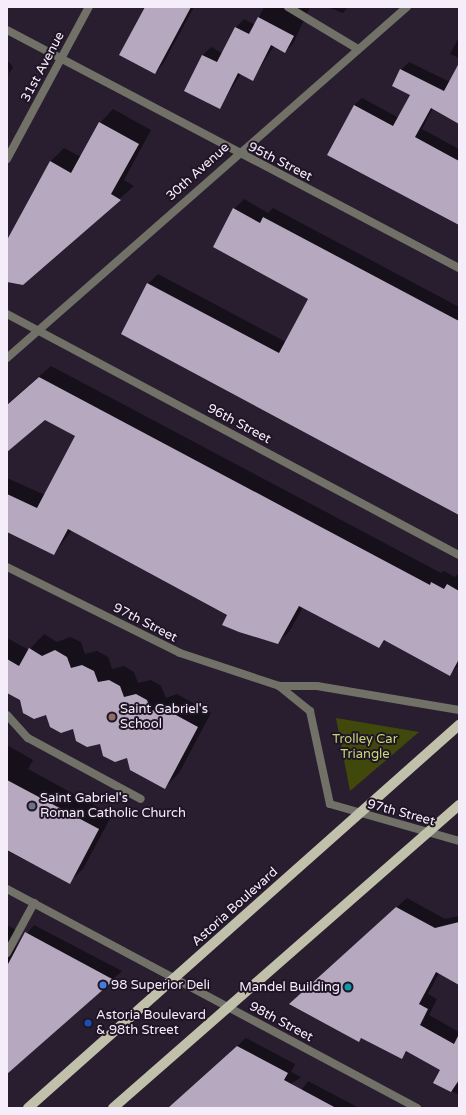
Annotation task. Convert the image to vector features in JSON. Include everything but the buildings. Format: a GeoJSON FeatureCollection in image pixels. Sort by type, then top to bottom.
{"type":"FeatureCollection","features":[{"type":"Feature","properties":{"kind":"main road","name":"Astoria Boulevard"},"geometry":{"type":"LineString","coordinates":[[28,1108],[175,979],[459,725]]}},
{"type":"Feature","properties":{"kind":"main road"},"geometry":{"type":"LineString","coordinates":[[113,1108],[229,1008],[426,832],[459,806]]}},
{"type":"Feature","properties":{"kind":"street","name":"31st Avenue"},"geometry":{"type":"LineString","coordinates":[[7,159],[88,7]]}},
{"type":"Feature","properties":{"kind":"street"},"geometry":{"type":"LineString","coordinates":[[288,7],[358,49]]}},
{"type":"Feature","properties":{"kind":"street","name":"30th Avenue"},"geometry":{"type":"LineString","coordinates":[[7,358],[237,153],[407,7]]}},
{"type":"Feature","properties":{"kind":"street","name":"95th Street"},"geometry":{"type":"LineString","coordinates":[[7,30],[237,153],[459,268]]}},
{"type":"Feature","properties":{"kind":"street","name":"96th Street"},"geometry":{"type":"LineString","coordinates":[[7,314],[459,555]]}},
{"type":"Feature","properties":{"kind":"street","name":"97th Street"},"geometry":{"type":"LineString","coordinates":[[7,567],[180,653],[279,686],[317,686],[459,710]]}},
{"type":"Feature","properties":{"kind":"street","name":"97th Street"},"geometry":{"type":"LineString","coordinates":[[279,686],[310,710],[330,804],[359,815],[459,841]]}},
{"type":"Feature","properties":{"kind":"street"},"geometry":{"type":"LineString","coordinates":[[7,715],[28,738],[141,799]]}},
{"type":"Feature","properties":{"kind":"street","name":"98th Street"},"geometry":{"type":"LineString","coordinates":[[7,889],[417,1108]]}},
{"type":"Feature","properties":{"kind":"street"},"geometry":{"type":"LineString","coordinates":[[7,953],[34,904]]}},
{"type":"Feature","properties":{"kind":"green space","name":"Trolley Car Triangle"},"geometry":{"type":"Polygon","coordinates":[[[336,718],[419,732],[350,791],[336,718]]]}},
{"type":"Feature","properties":{"kind":"place","name":"Saint Gabriel's School"},"geometry":{"type":"Point","coordinates":[112,717]}},
{"type":"Feature","properties":{"kind":"place","name":"Saint Gabriel's Roman Catholic Church"},"geometry":{"type":"Point","coordinates":[32,806]}},
{"type":"Feature","properties":{"kind":"place","name":"98 Superior Deli"},"geometry":{"type":"Point","coordinates":[103,985]}},
{"type":"Feature","properties":{"kind":"place","name":"Mandel Building"},"geometry":{"type":"Point","coordinates":[348,987]}},
{"type":"Feature","properties":{"kind":"place","name":"Astoria Boulevard & 98th Street"},"geometry":{"type":"Point","coordinates":[88,1023]}}]}
